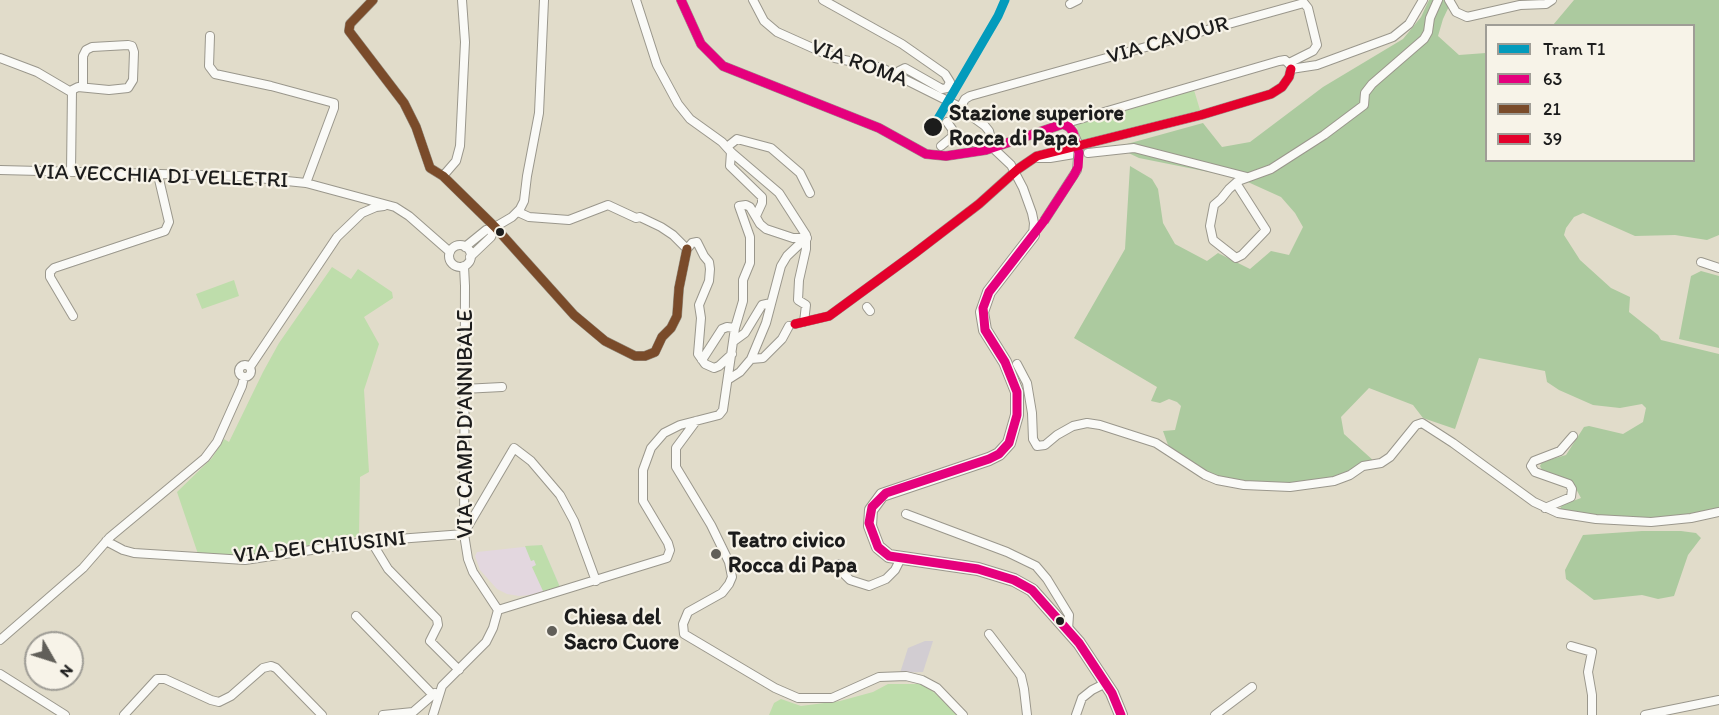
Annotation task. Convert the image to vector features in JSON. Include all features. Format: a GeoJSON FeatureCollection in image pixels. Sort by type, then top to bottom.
{"type":"FeatureCollection","features":[{"type":"Feature","properties":{"kind":"main road"},"geometry":{"type":"LineString","coordinates":[[1034,235],[989,292],[982,312],[985,330],[1005,362],[1017,392],[1017,415],[1010,440],[1004,450],[995,457],[889,492],[877,500],[869,516],[873,537],[884,553],[902,558],[970,567],[1019,582],[1043,600],[1079,643],[1113,693],[1121,715]]}},
{"type":"Feature","properties":{"kind":"street"},"geometry":{"type":"LineString","coordinates":[[373,0],[350,24],[349,31],[399,94],[412,119],[430,168],[443,176],[495,227],[574,315],[613,346],[635,356],[653,354],[662,337],[676,320],[679,288],[688,248],[692,243],[697,242],[702,254],[710,264],[709,281],[699,305],[702,318],[698,351],[702,360],[714,368],[732,354]]}},
{"type":"Feature","properties":{"kind":"street"},"geometry":{"type":"LineString","coordinates":[[443,176],[456,160],[459,149],[465,42],[462,0]]}},
{"type":"Feature","properties":{"kind":"street"},"geometry":{"type":"LineString","coordinates":[[495,227],[491,237],[470,256],[464,266],[458,267],[452,264],[449,259],[454,247],[465,247],[486,230],[518,212],[524,201],[539,113],[544,0]]}},
{"type":"Feature","properties":{"kind":"street"},"geometry":{"type":"LineString","coordinates":[[636,0],[652,52],[678,104],[690,119],[780,193],[807,238],[806,253],[799,280],[798,300],[806,305],[796,324],[763,358],[751,359]]}},
{"type":"Feature","properties":{"kind":"street"},"geometry":{"type":"LineString","coordinates":[[681,0],[701,44],[716,61],[727,69],[879,128],[926,154],[949,156],[993,148],[1064,124],[1279,61],[1285,60],[1290,66],[1289,77],[1282,87],[1271,94],[1077,150],[1035,157],[1015,171],[974,208],[829,316],[796,324]]}},
{"type":"Feature","properties":{"kind":"street","name":"VIA ROMA"},"geometry":{"type":"LineString","coordinates":[[753,0],[763,20],[777,32],[831,57],[871,65],[902,77],[960,108],[985,126],[989,131],[993,148]]}},
{"type":"Feature","properties":{"kind":"street"},"geometry":{"type":"LineString","coordinates":[[823,0],[902,44],[945,74],[950,82],[947,88],[942,89],[905,68],[898,71],[902,77]]}},
{"type":"Feature","properties":{"kind":"street"},"geometry":{"type":"LineString","coordinates":[[1290,66],[1317,66],[1393,37],[1408,26],[1423,0]]}},
{"type":"Feature","properties":{"kind":"street"},"geometry":{"type":"LineString","coordinates":[[1233,186],[1266,230],[1242,255],[1236,258],[1213,240],[1210,226],[1212,209],[1233,186],[1247,177],[1264,173],[1277,165],[1324,135],[1364,105],[1366,90],[1424,39],[1438,0]]}},
{"type":"Feature","properties":{"kind":"street"},"geometry":{"type":"LineString","coordinates":[[1449,0],[1456,12],[1467,17],[1516,3],[1546,4],[1552,0]]}},
{"type":"Feature","properties":{"kind":"street","name":"VIA CAVOUR"},"geometry":{"type":"LineString","coordinates":[[960,108],[965,99],[970,96],[1304,3],[1308,8],[1317,47],[1290,66]]}},
{"type":"Feature","properties":{"kind":"street"},"geometry":{"type":"LineString","coordinates":[[210,36],[209,66],[215,74],[334,103],[306,183]]}},
{"type":"Feature","properties":{"kind":"street"},"geometry":{"type":"LineString","coordinates":[[71,172],[71,92],[74,88],[83,87],[120,90],[129,87],[133,80],[134,52],[132,46],[92,47],[86,50],[83,56],[83,87]]}},
{"type":"Feature","properties":{"kind":"street"},"geometry":{"type":"LineString","coordinates":[[0,58],[41,74],[71,92]]}},
{"type":"Feature","properties":{"kind":"street"},"geometry":{"type":"LineString","coordinates":[[946,122],[952,129],[953,136]]}},
{"type":"Feature","properties":{"kind":"street"},"geometry":{"type":"LineString","coordinates":[[1034,235],[1077,170],[1074,132],[1064,124]]}},
{"type":"Feature","properties":{"kind":"street"},"geometry":{"type":"LineString","coordinates":[[953,136],[993,148],[1011,165],[1032,213],[1034,235]]}},
{"type":"Feature","properties":{"kind":"street"},"geometry":{"type":"LineString","coordinates":[[941,146],[953,136]]}},
{"type":"Feature","properties":{"kind":"street"},"geometry":{"type":"LineString","coordinates":[[756,216],[762,203],[762,197],[732,168],[729,162],[729,150],[733,141],[739,139],[771,148],[800,173],[810,193]]}},
{"type":"Feature","properties":{"kind":"street"},"geometry":{"type":"LineString","coordinates":[[1088,153],[1134,148],[1247,177]]}},
{"type":"Feature","properties":{"kind":"street","name":"VIA VECCHIA DI VELLETRI"},"geometry":{"type":"LineString","coordinates":[[0,170],[239,176],[306,183],[391,206],[409,216],[450,252]]}},
{"type":"Feature","properties":{"kind":"street"},"geometry":{"type":"LineString","coordinates":[[72,316],[50,277],[52,268],[165,231],[170,222],[158,175]]}},
{"type":"Feature","properties":{"kind":"street"},"geometry":{"type":"LineString","coordinates":[[518,212],[529,217],[566,220],[580,217],[606,205],[661,227],[688,248]]}},
{"type":"Feature","properties":{"kind":"street"},"geometry":{"type":"LineString","coordinates":[[0,640],[86,565],[106,541],[208,455],[217,442],[244,377],[251,373],[250,367],[340,233],[366,211],[376,207],[391,206]]}},
{"type":"Feature","properties":{"kind":"street"},"geometry":{"type":"LineString","coordinates":[[383,715],[413,712],[433,695],[488,639],[498,610],[663,561],[668,557],[669,545],[644,503],[643,470],[651,448],[661,436],[676,426],[719,415],[723,410],[735,328],[742,304],[743,280],[750,263],[750,241],[739,206],[748,206],[760,224],[768,230],[793,238],[807,238]]}},
{"type":"Feature","properties":{"kind":"street"},"geometry":{"type":"LineString","coordinates":[[729,379],[740,372],[751,359],[764,327],[775,281],[782,263],[807,238]]}},
{"type":"Feature","properties":{"kind":"street"},"geometry":{"type":"LineString","coordinates":[[465,247],[470,256]]}},
{"type":"Feature","properties":{"kind":"street"},"geometry":{"type":"LineString","coordinates":[[1701,262],[1719,268]]}},
{"type":"Feature","properties":{"kind":"street","name":"VIA CAMPI D'ANNIBALE"},"geometry":{"type":"LineString","coordinates":[[464,266],[464,534],[468,559],[473,572],[498,610]]}},
{"type":"Feature","properties":{"kind":"street"},"geometry":{"type":"LineString","coordinates":[[854,298],[867,307]]}},
{"type":"Feature","properties":{"kind":"street"},"geometry":{"type":"LineString","coordinates":[[734,341],[745,333],[762,305],[771,303]]}},
{"type":"Feature","properties":{"kind":"street"},"geometry":{"type":"LineString","coordinates":[[702,360],[724,328],[735,328]]}},
{"type":"Feature","properties":{"kind":"street"},"geometry":{"type":"LineString","coordinates":[[1017,364],[1027,383],[1033,439],[1037,446],[1044,446],[1073,426],[1087,423],[1100,425],[1156,443],[1205,476],[1217,480],[1248,485],[1290,487],[1334,481],[1364,466],[1381,463],[1390,457],[1416,425],[1422,423],[1452,442],[1528,498],[1545,508],[1575,517],[1651,522],[1719,512]]}},
{"type":"Feature","properties":{"kind":"street"},"geometry":{"type":"LineString","coordinates":[[464,389],[502,387]]}},
{"type":"Feature","properties":{"kind":"street"},"geometry":{"type":"LineString","coordinates":[[696,421],[676,448],[676,467],[711,525],[729,562],[732,577],[722,593],[688,612],[683,624],[684,634],[775,688],[798,698],[832,698],[879,677],[906,676],[922,680],[937,688],[963,715]]}},
{"type":"Feature","properties":{"kind":"street"},"geometry":{"type":"LineString","coordinates":[[1545,508],[1571,497],[1572,489],[1569,484],[1535,472],[1531,466],[1534,461],[1560,451],[1573,436]]}},
{"type":"Feature","properties":{"kind":"street"},"geometry":{"type":"LineString","coordinates":[[464,534],[514,448],[531,461],[560,495],[574,521],[596,581]]}},
{"type":"Feature","properties":{"kind":"street"},"geometry":{"type":"LineString","coordinates":[[906,514],[1034,564],[1044,574],[1069,615],[1068,630]]}},
{"type":"Feature","properties":{"kind":"street","name":"VIA DEI CHIUSINI"},"geometry":{"type":"LineString","coordinates":[[106,541],[125,551],[137,554],[245,560],[371,541],[464,534]]}},
{"type":"Feature","properties":{"kind":"street"},"geometry":{"type":"LineString","coordinates":[[371,541],[388,569],[437,619],[438,625],[430,642],[459,670]]}},
{"type":"Feature","properties":{"kind":"street"},"geometry":{"type":"LineString","coordinates":[[839,564],[850,580],[869,586],[886,579],[902,558]]}},
{"type":"Feature","properties":{"kind":"street"},"geometry":{"type":"LineString","coordinates":[[356,616],[433,695]]}},
{"type":"Feature","properties":{"kind":"street"},"geometry":{"type":"LineString","coordinates":[[988,634],[1021,676],[1027,715]]}},
{"type":"Feature","properties":{"kind":"street"},"geometry":{"type":"LineString","coordinates":[[1571,646],[1592,652],[1588,672],[1592,695],[1592,715]]}},
{"type":"Feature","properties":{"kind":"street"},"geometry":{"type":"LineString","coordinates":[[124,715],[153,681],[159,678],[219,702],[231,696],[263,668],[271,666],[276,668],[322,715]]}},
{"type":"Feature","properties":{"kind":"street"},"geometry":{"type":"LineString","coordinates":[[0,674],[65,715]]}},
{"type":"Feature","properties":{"kind":"street"},"geometry":{"type":"LineString","coordinates":[[1076,715],[1079,703],[1084,696],[1106,683]]}},
{"type":"Feature","properties":{"kind":"street"},"geometry":{"type":"LineString","coordinates":[[433,715],[442,686]]}},
{"type":"Feature","properties":{"kind":"street"},"geometry":{"type":"LineString","coordinates":[[1215,715],[1252,687]]}},
{"type":"Feature","properties":{"kind":"street"},"geometry":{"type":"LineString","coordinates":[[1645,715],[1719,700]]}},
{"type":"Feature","properties":{"kind":"shaded area"},"geometry":{"type":"Polygon","coordinates":[[[542,545],[560,587],[530,595],[507,594],[497,589],[480,570],[475,556],[477,552],[542,545]]]}},
{"type":"Feature","properties":{"kind":"shaded area"},"geometry":{"type":"Polygon","coordinates":[[[925,641],[933,641],[923,672],[900,673],[908,648],[925,641]]]}},
{"type":"Feature","properties":{"kind":"green space"},"geometry":{"type":"Polygon","coordinates":[[[1429,0],[1452,0],[1438,36],[1459,55],[1485,53],[1485,162],[1695,162],[1695,24],[1554,24],[1574,0],[1719,0],[1719,235],[1707,240],[1675,235],[1635,236],[1583,213],[1574,217],[1564,235],[1580,260],[1611,288],[1630,297],[1629,312],[1661,340],[1719,354],[1719,508],[1687,516],[1642,518],[1584,515],[1560,509],[1562,505],[1581,498],[1575,487],[1542,470],[1540,466],[1542,462],[1566,455],[1584,427],[1589,426],[1623,434],[1643,422],[1646,408],[1642,404],[1620,408],[1593,405],[1547,382],[1545,371],[1479,358],[1455,429],[1423,418],[1413,405],[1369,388],[1341,417],[1344,434],[1375,462],[1346,475],[1284,485],[1233,482],[1201,471],[1168,445],[1163,431],[1175,430],[1181,406],[1177,402],[1169,399],[1160,403],[1151,401],[1157,387],[1074,338],[1125,249],[1130,166],[1152,179],[1158,189],[1163,223],[1175,244],[1207,261],[1218,253],[1250,269],[1271,251],[1289,255],[1303,227],[1295,213],[1281,197],[1239,178],[1139,158],[1116,147],[1203,123],[1222,147],[1250,142],[1323,87],[1403,39],[1421,17],[1429,0]]]}},
{"type":"Feature","properties":{"kind":"green space"},"geometry":{"type":"Polygon","coordinates":[[[1194,90],[1200,110],[1084,142],[1081,141],[1077,127],[1074,125],[1075,121],[1194,90]]]}},
{"type":"Feature","properties":{"kind":"green space"},"geometry":{"type":"Polygon","coordinates":[[[332,267],[351,279],[358,269],[392,292],[393,298],[364,317],[379,344],[364,390],[369,472],[360,477],[359,536],[255,555],[198,554],[177,492],[212,458],[224,439],[229,442],[279,343],[332,267]]]}},
{"type":"Feature","properties":{"kind":"green space"},"geometry":{"type":"Polygon","coordinates":[[[1701,271],[1719,276],[1719,348],[1679,339],[1691,276],[1701,271]]]}},
{"type":"Feature","properties":{"kind":"green space"},"geometry":{"type":"Polygon","coordinates":[[[234,280],[239,296],[202,309],[196,294],[234,280]]]}},
{"type":"Feature","properties":{"kind":"green space"},"geometry":{"type":"Polygon","coordinates":[[[1681,531],[1696,533],[1701,538],[1688,555],[1674,596],[1658,599],[1642,595],[1594,600],[1566,579],[1565,570],[1583,535],[1681,531]]]}},
{"type":"Feature","properties":{"kind":"green space"},"geometry":{"type":"Polygon","coordinates":[[[542,545],[560,587],[543,591],[532,567],[536,565],[534,560],[531,561],[525,546],[542,545]]]}},
{"type":"Feature","properties":{"kind":"green space"},"geometry":{"type":"Polygon","coordinates":[[[888,684],[922,684],[935,693],[957,715],[769,715],[774,703],[781,699],[801,706],[840,701],[873,692],[888,684]]]}},
{"type":"Feature","properties":{"kind":"tram line","name":"T1"},"geometry":{"type":"LineString","coordinates":[[932,129],[1005,0]]}},
{"type":"Feature","properties":{"kind":"transit line","name":"21"},"geometry":{"type":"LineString","coordinates":[[373,0],[350,24],[349,31],[404,103],[416,127],[430,168],[443,176],[495,227],[574,315],[605,341],[635,356],[645,356],[655,352],[662,337],[671,328],[677,316],[679,288],[687,249]]}},
{"type":"Feature","properties":{"kind":"transit line","name":"63"},"geometry":{"type":"LineString","coordinates":[[681,0],[701,44],[723,66],[879,128],[926,154],[946,156],[986,150],[1063,124],[1073,132],[1079,153],[1078,167],[1074,175],[1044,221],[989,292],[983,308],[985,330],[1005,362],[1017,392],[1017,415],[1009,443],[999,454],[989,459],[886,493],[872,507],[869,523],[878,547],[889,556],[978,569],[1014,580],[1032,590],[1079,643],[1112,693],[1121,715]]}},
{"type":"Feature","properties":{"kind":"transit line","name":"39"},"geometry":{"type":"LineString","coordinates":[[795,324],[829,316],[979,204],[1018,169],[1037,156],[1201,115],[1271,94],[1282,87],[1291,69]]}},
{"type":"Feature","properties":{"kind":"place","name":"Stazione superiore Rocca di Papa"},"geometry":{"type":"Point","coordinates":[933,127]}},
{"type":"Feature","properties":{"kind":"place","name":"Teatro civico Rocca di Papa"},"geometry":{"type":"Point","coordinates":[716,554]}},
{"type":"Feature","properties":{"kind":"place","name":"Chiesa del Sacro Cuore"},"geometry":{"type":"Point","coordinates":[552,631]}}]}
